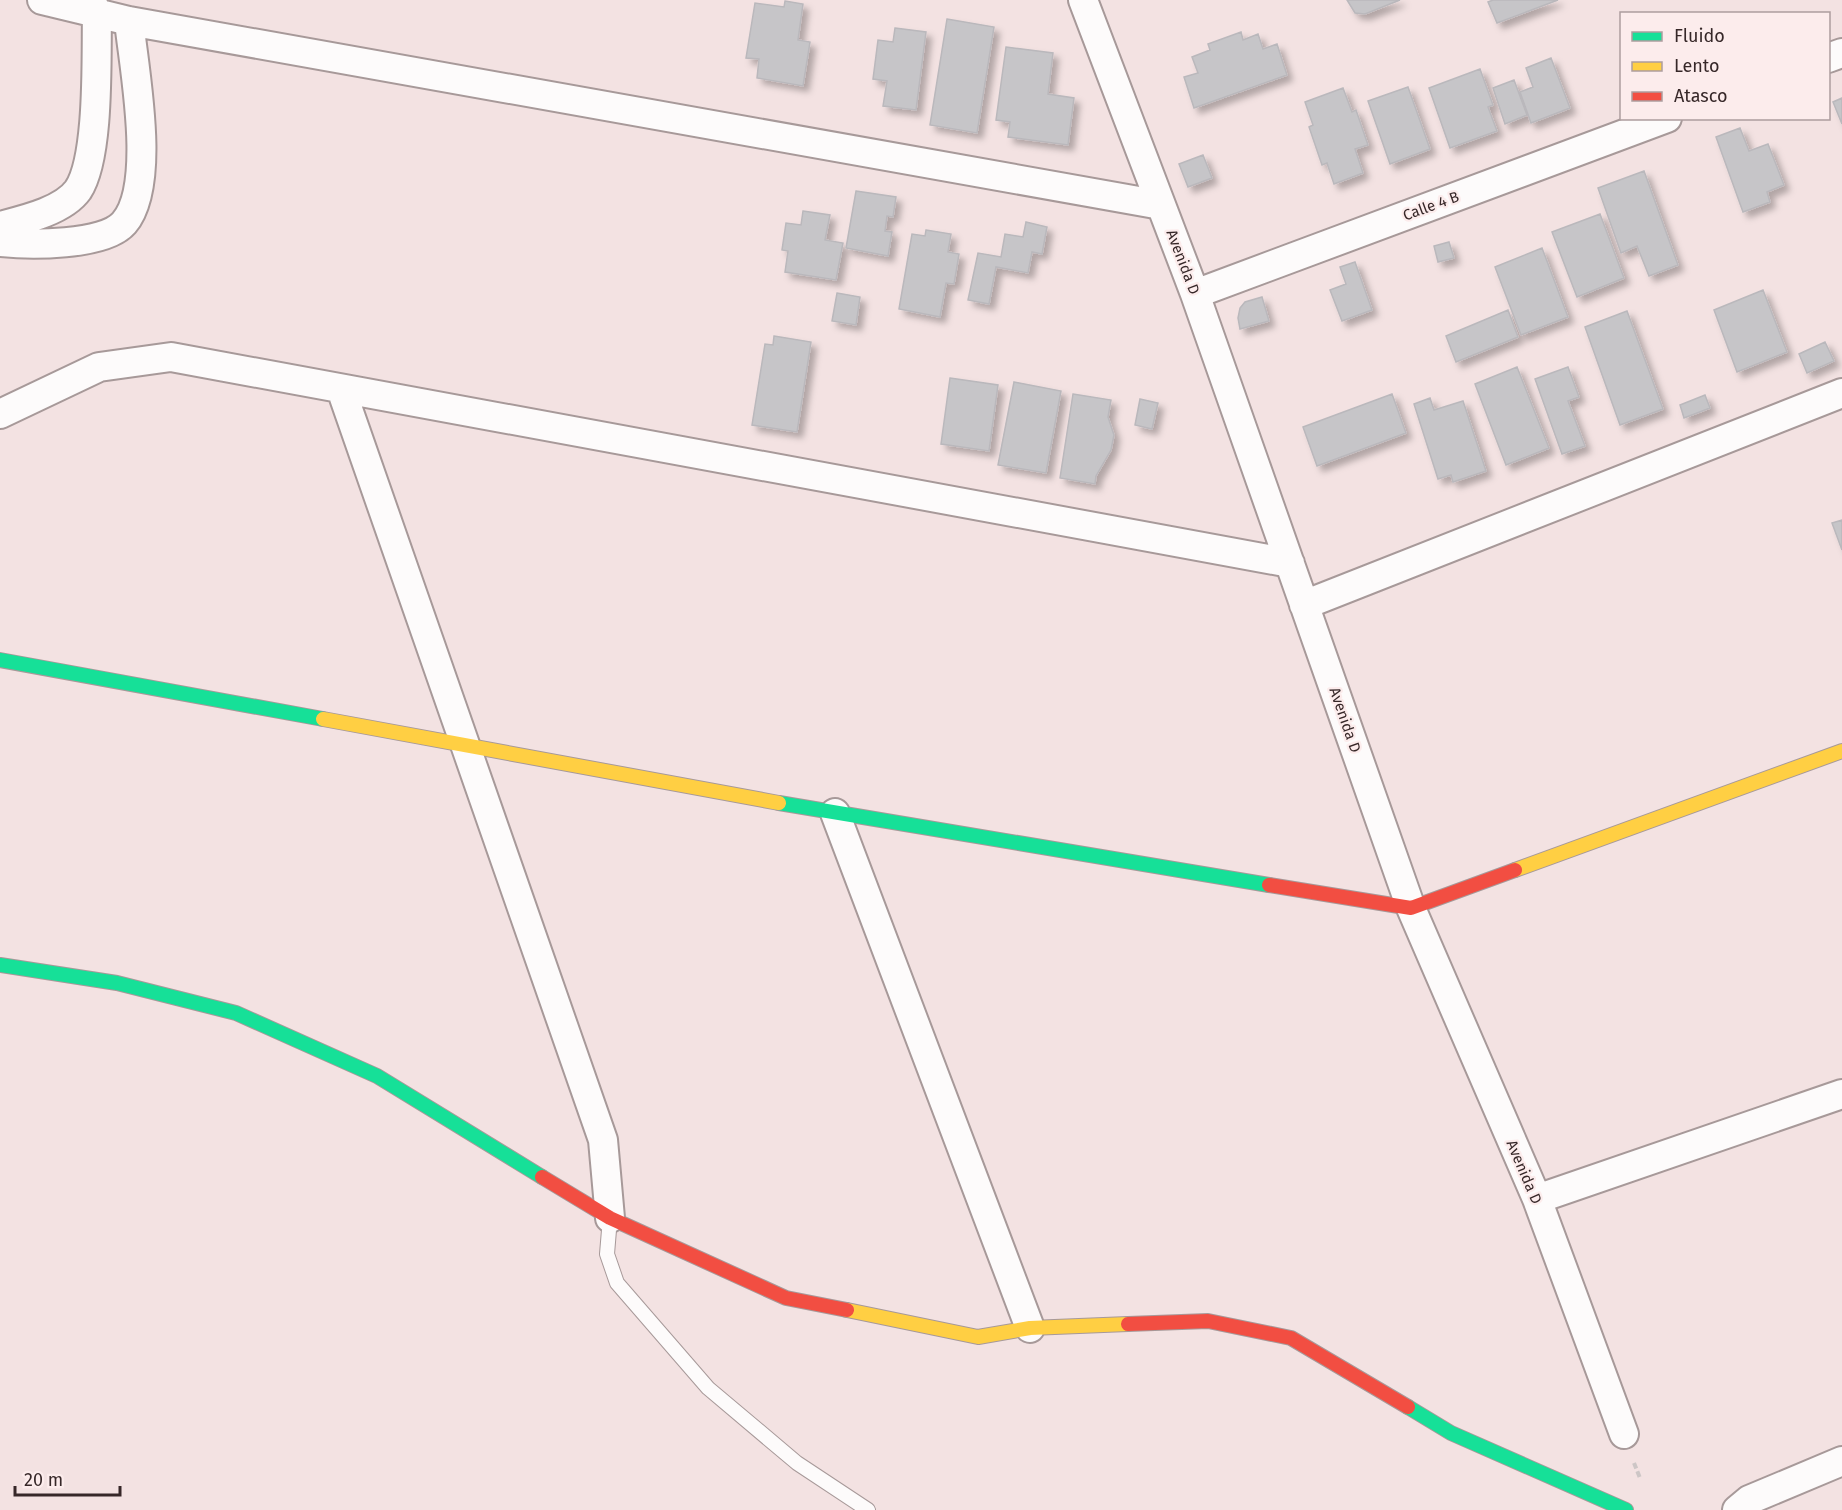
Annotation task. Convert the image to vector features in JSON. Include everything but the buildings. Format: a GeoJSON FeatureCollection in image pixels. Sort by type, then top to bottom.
{"type":"FeatureCollection","features":[{"type":"Feature","properties":{"kind":"street"},"geometry":{"type":"LineString","coordinates":[[42,0],[94,7],[129,21],[1161,205]]}},
{"type":"Feature","properties":{"kind":"street","name":"Avenida D"},"geometry":{"type":"LineString","coordinates":[[1083,0],[1195,294],[1411,908],[1537,1199],[1624,1434]]}},
{"type":"Feature","properties":{"kind":"street"},"geometry":{"type":"LineString","coordinates":[[0,226],[59,206],[78,190],[94,135],[94,7]]}},
{"type":"Feature","properties":{"kind":"street"},"geometry":{"type":"LineString","coordinates":[[0,242],[49,244],[104,234],[123,225],[134,207],[141,177],[142,147],[129,21]]}},
{"type":"Feature","properties":{"kind":"street","name":"Calle 4 B"},"geometry":{"type":"LineString","coordinates":[[1195,294],[1662,120]]}},
{"type":"Feature","properties":{"kind":"street"},"geometry":{"type":"LineString","coordinates":[[0,414],[99,367],[171,357],[1290,563]]}},
{"type":"Feature","properties":{"kind":"street"},"geometry":{"type":"LineString","coordinates":[[341,389],[603,1140],[610,1218]]}},
{"type":"Feature","properties":{"kind":"street"},"geometry":{"type":"LineString","coordinates":[[1304,605],[1842,393]]}},
{"type":"Feature","properties":{"kind":"street"},"geometry":{"type":"LineString","coordinates":[[0,660],[463,743],[835,813],[1411,908],[1842,751]]}},
{"type":"Feature","properties":{"kind":"street"},"geometry":{"type":"LineString","coordinates":[[835,813],[1030,1328]]}},
{"type":"Feature","properties":{"kind":"street"},"geometry":{"type":"LineString","coordinates":[[0,965],[117,982],[236,1013],[377,1076],[610,1218],[786,1298],[978,1337],[1030,1328],[1208,1321],[1290,1338],[1451,1433],[1626,1510]]}},
{"type":"Feature","properties":{"kind":"street"},"geometry":{"type":"LineString","coordinates":[[1537,1199],[1842,1094]]}},
{"type":"Feature","properties":{"kind":"street"},"geometry":{"type":"LineString","coordinates":[[1737,1510],[1749,1500],[1842,1461]]}},
{"type":"Feature","properties":{"kind":"lane"},"geometry":{"type":"LineString","coordinates":[[610,1218],[607,1254],[617,1282],[708,1388],[797,1463],[868,1510]]}},
{"type":"Feature","properties":{"kind":"path"},"geometry":{"type":"LineString","coordinates":[[1624,1434],[1643,1488]]}},
{"type":"Feature","properties":{"kind":"traffic: fast"},"geometry":{"type":"LineString","coordinates":[[0,660],[323,719]]}},
{"type":"Feature","properties":{"kind":"traffic: fast"},"geometry":{"type":"LineString","coordinates":[[779,803],[1269,885]]}},
{"type":"Feature","properties":{"kind":"traffic: fast"},"geometry":{"type":"LineString","coordinates":[[0,965],[117,983],[236,1013],[377,1076],[542,1177]]}},
{"type":"Feature","properties":{"kind":"traffic: fast"},"geometry":{"type":"LineString","coordinates":[[1408,1407],[1451,1433],[1626,1510]]}},
{"type":"Feature","properties":{"kind":"traffic: slow"},"geometry":{"type":"LineString","coordinates":[[323,719],[779,803]]}},
{"type":"Feature","properties":{"kind":"traffic: slow"},"geometry":{"type":"LineString","coordinates":[[1515,870],[1842,751]]}},
{"type":"Feature","properties":{"kind":"traffic: slow"},"geometry":{"type":"LineString","coordinates":[[847,1310],[978,1337],[1030,1328],[1128,1324]]}},
{"type":"Feature","properties":{"kind":"traffic: jam"},"geometry":{"type":"LineString","coordinates":[[1269,885],[1411,908],[1515,870]]}},
{"type":"Feature","properties":{"kind":"traffic: jam"},"geometry":{"type":"LineString","coordinates":[[542,1177],[610,1218],[786,1298],[847,1310]]}},
{"type":"Feature","properties":{"kind":"traffic: jam"},"geometry":{"type":"LineString","coordinates":[[1128,1324],[1208,1321],[1291,1338],[1408,1407]]}}]}
